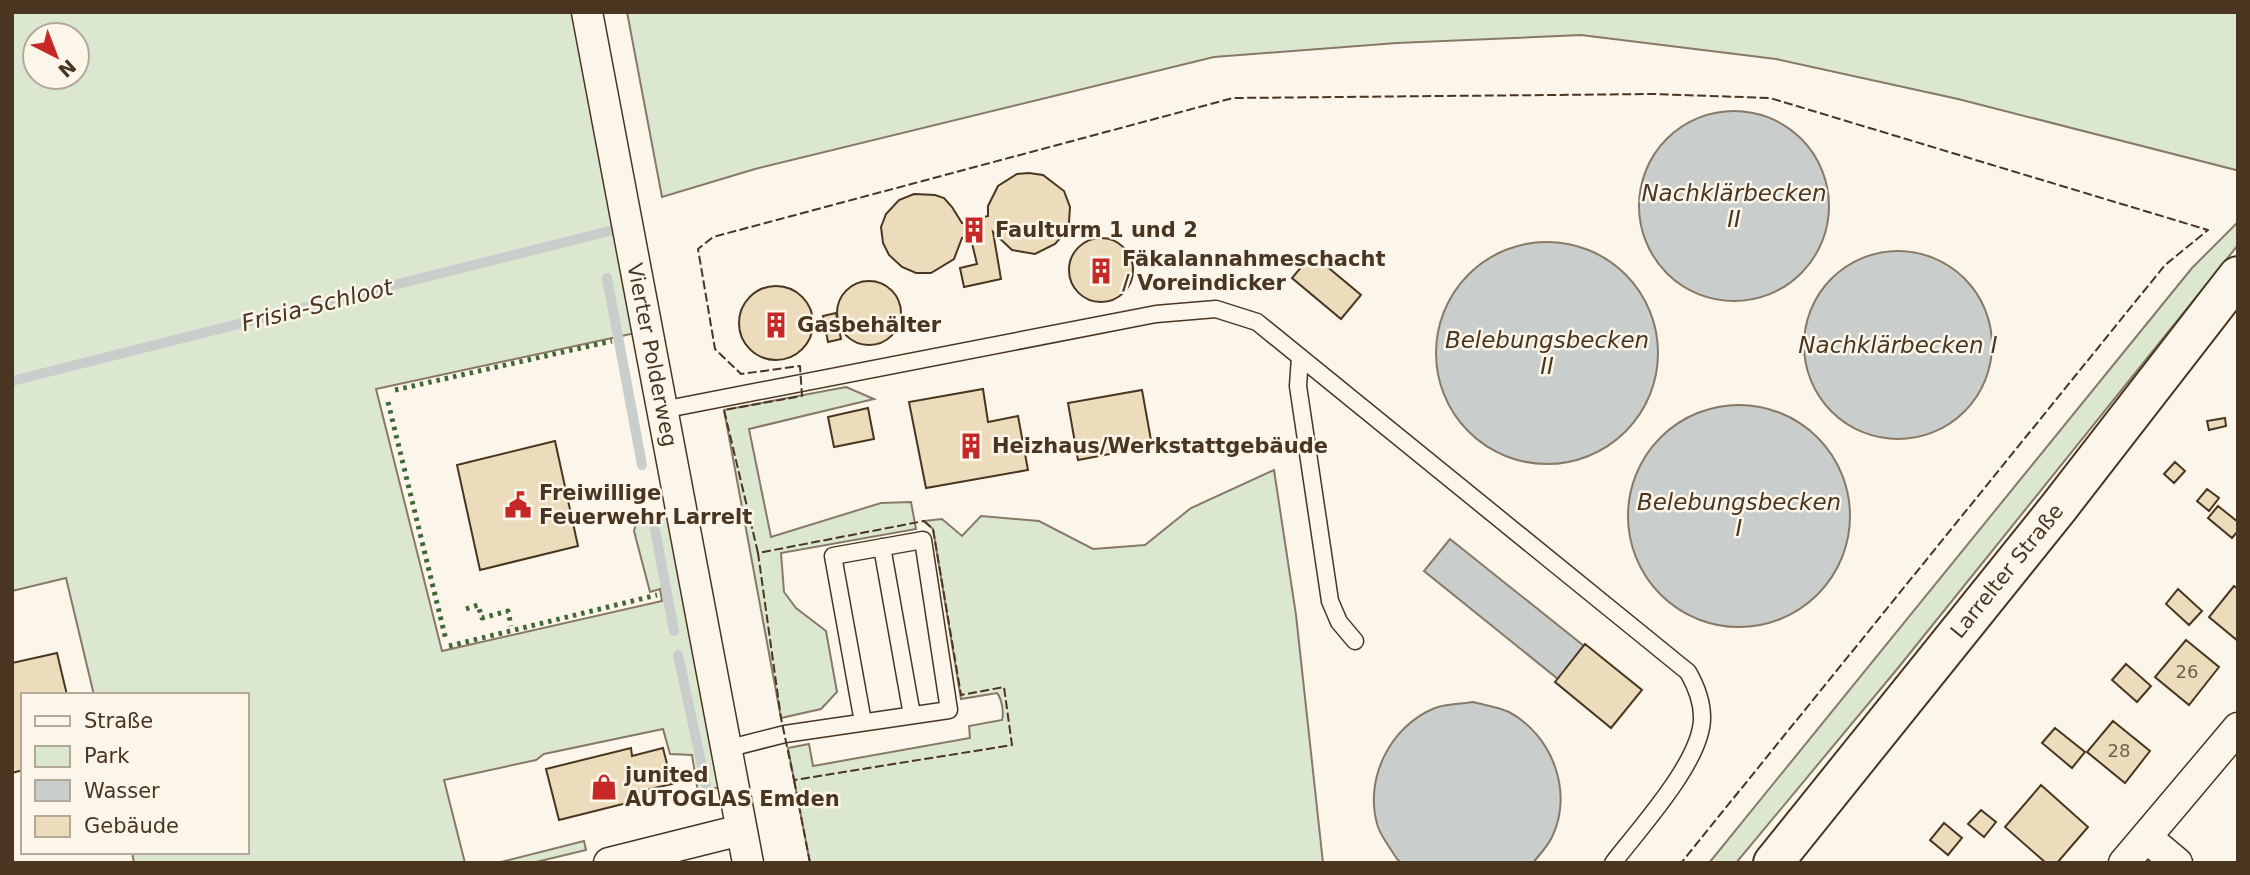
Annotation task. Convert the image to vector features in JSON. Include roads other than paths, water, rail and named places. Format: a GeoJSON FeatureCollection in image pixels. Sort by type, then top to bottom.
{"type":"FeatureCollection","features":[{"type":"Feature","properties":{"kind":"main road","name":"Larrelter Straße"},"geometry":{"type":"LineString","coordinates":[[1773,863],[2059,507],[2238,276]]}},
{"type":"Feature","properties":{"kind":"street","name":"Vierter Polderweg"},"geometry":{"type":"LineString","coordinates":[[587,12],[748,863]]}},
{"type":"Feature","properties":{"kind":"street"},"geometry":{"type":"LineString","coordinates":[[2124,863],[2238,728]]}},
{"type":"Feature","properties":{"kind":"street"},"geometry":{"type":"LineString","coordinates":[[609,863],[741,830]]}},
{"type":"Feature","properties":{"kind":"street"},"geometry":{"type":"LineString","coordinates":[[2146,837],[2177,863]]}},
{"type":"Feature","properties":{"kind":"lane"},"geometry":{"type":"LineString","coordinates":[[662,410],[1130,319],[1216,309],[1257,323],[1688,672],[1697,688],[1702,719],[1688,763],[1613,863]]}},
{"type":"Feature","properties":{"kind":"lane"},"geometry":{"type":"LineString","coordinates":[[1300,357],[1298,386],[1330,601],[1339,622],[1355,641]]}},
{"type":"Feature","properties":{"kind":"lane"},"geometry":{"type":"LineString","coordinates":[[726,749],[786,734],[949,710],[923,540],[833,556],[863,722]]}},
{"type":"Feature","properties":{"kind":"lane"},"geometry":{"type":"LineString","coordinates":[[881,547],[912,715]]}},
{"type":"Feature","properties":{"kind":"water","name":"Nachklärbecken II"},"geometry":{"type":"Polygon","coordinates":[[[1734,111],[1753,112],[1771,118],[1801,139],[1822,169],[1828,187],[1828,225],[1822,243],[1801,273],[1771,294],[1753,300],[1734,301],[1715,300],[1697,294],[1667,273],[1646,243],[1640,225],[1639,206],[1640,187],[1646,169],[1667,139],[1697,118],[1715,112],[1734,111]]]}},
{"type":"Feature","properties":{"kind":"water","name":"Belebungsbecken II"},"geometry":{"type":"Polygon","coordinates":[[[1547,242],[1589,251],[1608,261],[1625,275],[1639,292],[1649,311],[1658,353],[1649,395],[1639,414],[1625,431],[1608,445],[1589,455],[1547,464],[1505,455],[1486,445],[1469,431],[1455,414],[1445,395],[1436,353],[1445,311],[1455,292],[1469,275],[1486,261],[1505,251],[1547,242]]]}},
{"type":"Feature","properties":{"kind":"water","name":"Nachklärbecken I"},"geometry":{"type":"Polygon","coordinates":[[[1898,251],[1934,258],[1964,279],[1985,309],[1992,345],[1985,381],[1964,411],[1934,432],[1898,439],[1862,432],[1832,411],[1811,381],[1804,345],[1811,309],[1832,279],[1862,258],[1898,251]]]}},
{"type":"Feature","properties":{"kind":"water","name":"Belebungsbecken I"},"geometry":{"type":"Polygon","coordinates":[[[1728,405],[1750,405],[1781,413],[1818,437],[1842,474],[1848,494],[1848,538],[1842,558],[1818,595],[1781,619],[1750,627],[1728,627],[1697,619],[1660,595],[1636,558],[1628,527],[1628,505],[1636,474],[1660,437],[1697,413],[1728,405]]]}},
{"type":"Feature","properties":{"kind":"water"},"geometry":{"type":"Polygon","coordinates":[[[1450,539],[1584,646],[1558,679],[1424,571],[1450,539]]]}},
{"type":"Feature","properties":{"kind":"water"},"geometry":{"type":"Polygon","coordinates":[[[1473,702],[1509,712],[1537,735],[1547,750],[1555,766],[1561,802],[1552,837],[1533,863],[1402,863],[1382,835],[1374,809],[1374,791],[1384,757],[1393,741],[1419,716],[1435,708],[1473,702]]]}},
{"type":"Feature","properties":{"kind":"waterway","name":"Frisia-Schloot"},"geometry":{"type":"LineString","coordinates":[[12,381],[621,228]]}},
{"type":"Feature","properties":{"kind":"waterway"},"geometry":{"type":"LineString","coordinates":[[607,278],[642,465]]}},
{"type":"Feature","properties":{"kind":"waterway"},"geometry":{"type":"LineString","coordinates":[[653,519],[674,631]]}},
{"type":"Feature","properties":{"kind":"waterway"},"geometry":{"type":"LineString","coordinates":[[678,655],[706,785]]}},
{"type":"Feature","properties":{"kind":"place","name":"Faulturm 1 und 2"},"geometry":{"type":"Point","coordinates":[974,230]}},
{"type":"Feature","properties":{"kind":"place","name":"Fäkalannahmeschacht / Voreindicker"},"geometry":{"type":"Point","coordinates":[1101,271]}},
{"type":"Feature","properties":{"kind":"place","name":"Gasbehälter"},"geometry":{"type":"Point","coordinates":[776,325]}},
{"type":"Feature","properties":{"kind":"place","name":"Heizhaus/Werkstattgebäude"},"geometry":{"type":"Point","coordinates":[971,446]}},
{"type":"Feature","properties":{"kind":"place","name":"Freiwillige Feuerwehr Larrelt"},"geometry":{"type":"Point","coordinates":[518,505]}},
{"type":"Feature","properties":{"kind":"place","name":"junited AUTOGLAS Emden"},"geometry":{"type":"Point","coordinates":[604,787]}}]}
